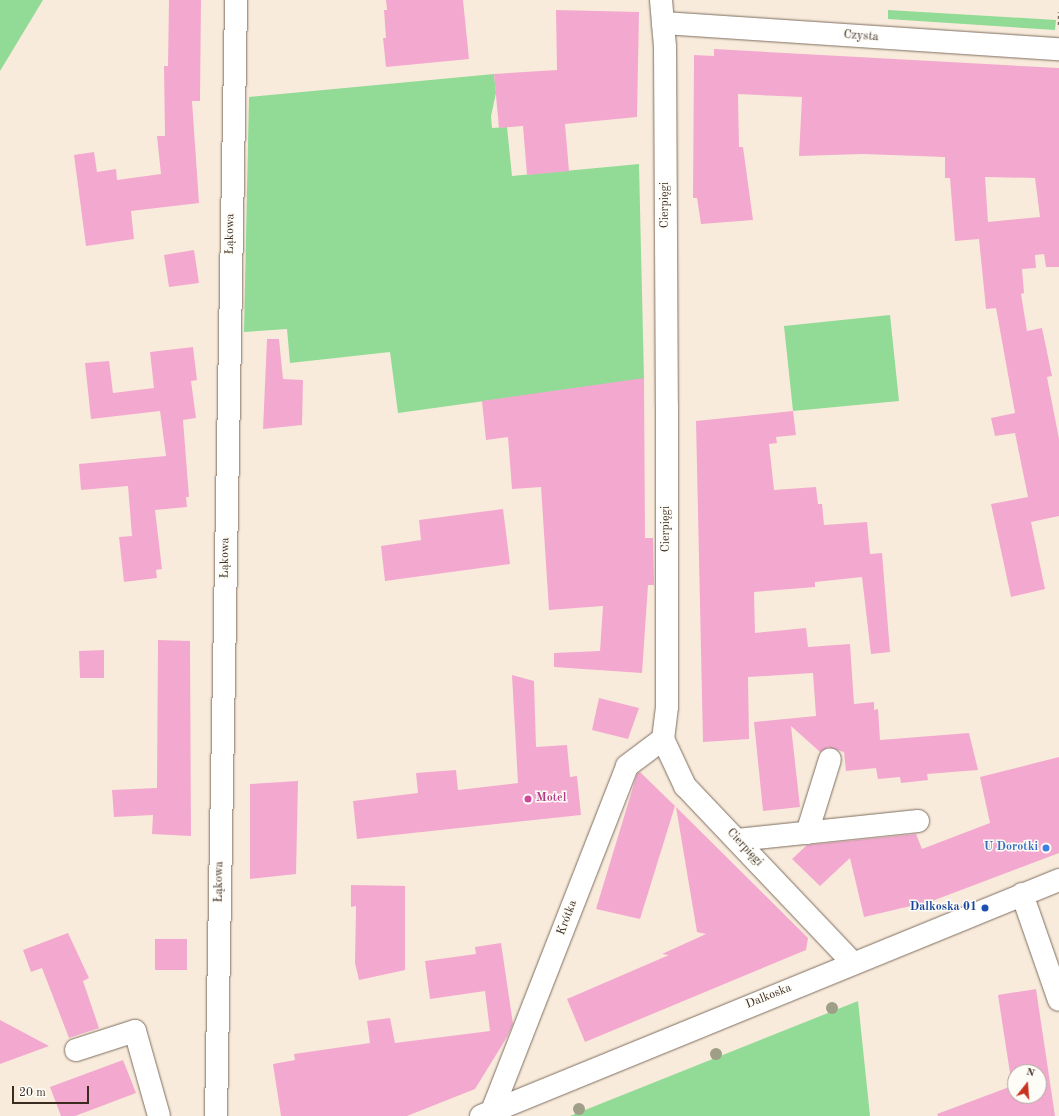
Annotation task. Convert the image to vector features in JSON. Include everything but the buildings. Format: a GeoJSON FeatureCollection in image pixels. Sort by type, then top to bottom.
{"type":"FeatureCollection","features":[{"type":"Feature","properties":{"kind":"street","name":"Łąkowa"},"geometry":{"type":"LineString","coordinates":[[216,1116],[236,0]]}},
{"type":"Feature","properties":{"kind":"street","name":"Cierpięgi"},"geometry":{"type":"LineString","coordinates":[[661,0],[663,23],[667,706],[663,739],[685,786],[852,962]]}},
{"type":"Feature","properties":{"kind":"street"},"geometry":{"type":"LineString","coordinates":[[663,23],[674,0]]}},
{"type":"Feature","properties":{"kind":"street","name":"Czysta"},"geometry":{"type":"LineString","coordinates":[[663,23],[1059,49]]}},
{"type":"Feature","properties":{"kind":"street","name":"Krótka"},"geometry":{"type":"LineString","coordinates":[[487,1114],[627,766],[663,739]]}},
{"type":"Feature","properties":{"kind":"street"},"geometry":{"type":"LineString","coordinates":[[807,833],[830,759]]}},
{"type":"Feature","properties":{"kind":"street"},"geometry":{"type":"LineString","coordinates":[[737,840],[918,821]]}},
{"type":"Feature","properties":{"kind":"street","name":"Dalkoska"},"geometry":{"type":"LineString","coordinates":[[487,1114],[852,962],[1059,880]]}},
{"type":"Feature","properties":{"kind":"street"},"geometry":{"type":"LineString","coordinates":[[1022,894],[1059,1000]]}},
{"type":"Feature","properties":{"kind":"street"},"geometry":{"type":"LineString","coordinates":[[76,1050],[135,1031],[159,1116]]}},
{"type":"Feature","properties":{"kind":"green space"},"geometry":{"type":"Polygon","coordinates":[[[0,0],[43,0],[0,71],[0,0]]]}},
{"type":"Feature","properties":{"kind":"green space"},"geometry":{"type":"Polygon","coordinates":[[[888,10],[1056,20],[1055,30],[888,19],[888,10]]]}},
{"type":"Feature","properties":{"kind":"green space"},"geometry":{"type":"Polygon","coordinates":[[[494,74],[496,93],[491,116],[492,128],[507,127],[512,176],[639,164],[644,379],[398,413],[390,352],[290,363],[287,329],[244,332],[249,97],[494,74]]]}},
{"type":"Feature","properties":{"kind":"green space"},"geometry":{"type":"Polygon","coordinates":[[[890,315],[899,401],[793,411],[784,326],[890,315]]]}},
{"type":"Feature","properties":{"kind":"green space"},"geometry":{"type":"Polygon","coordinates":[[[858,1001],[870,1116],[570,1116],[858,1001]]]}},
{"type":"Feature","properties":{"kind":"place","name":"Motel"},"geometry":{"type":"Point","coordinates":[528,799]}},
{"type":"Feature","properties":{"kind":"place","name":"U Dorotki"},"geometry":{"type":"Point","coordinates":[1046,848]}},
{"type":"Feature","properties":{"kind":"place","name":"Dalkoska 01"},"geometry":{"type":"Point","coordinates":[985,908]}}]}
